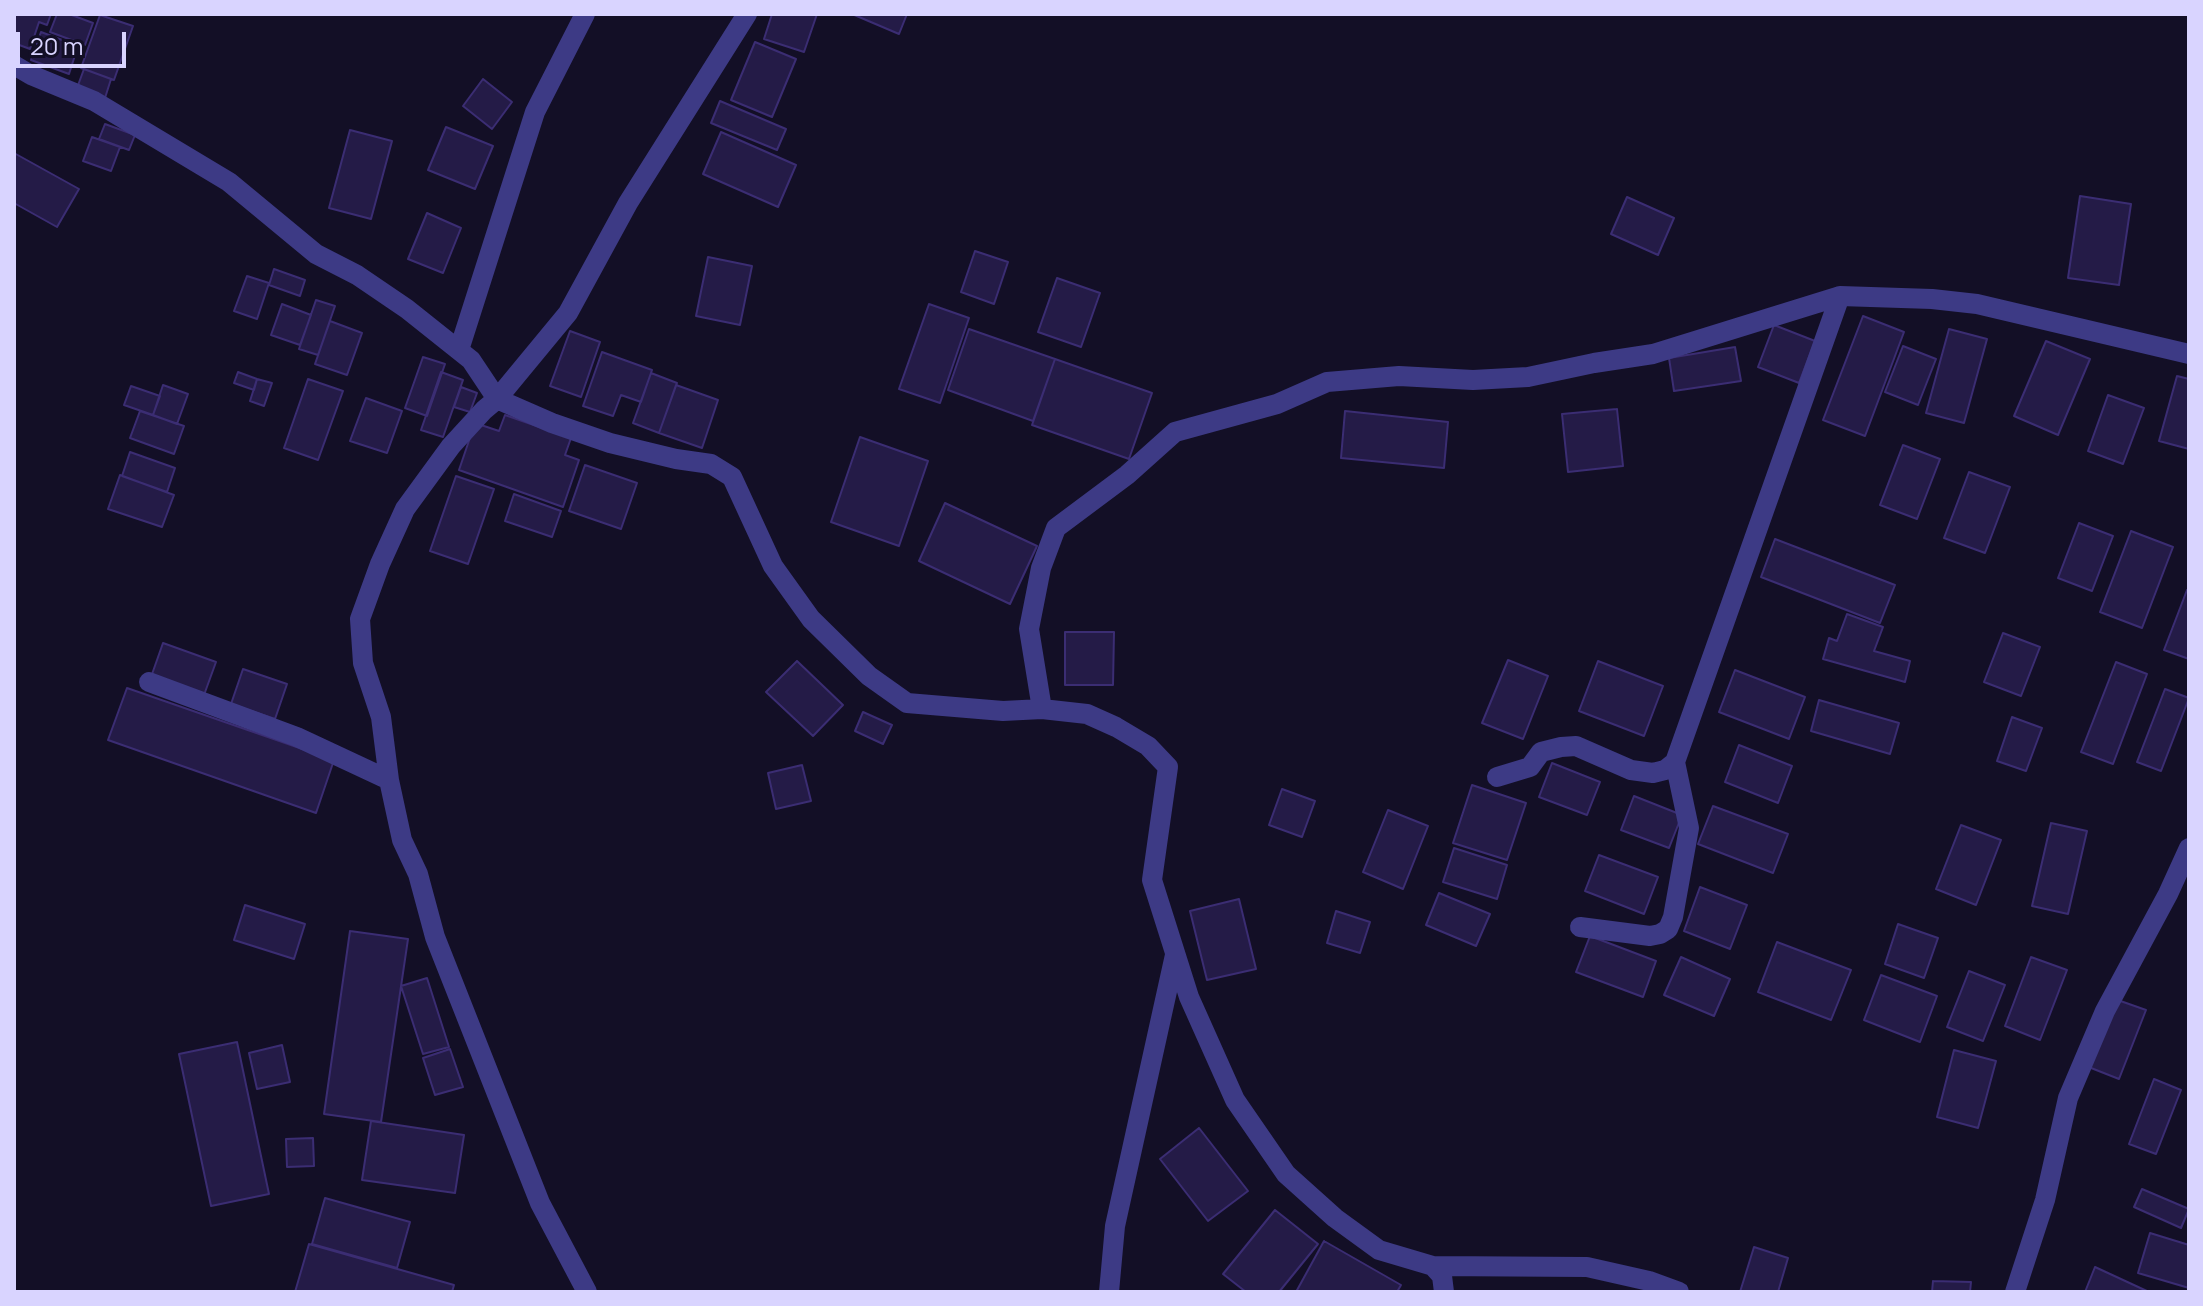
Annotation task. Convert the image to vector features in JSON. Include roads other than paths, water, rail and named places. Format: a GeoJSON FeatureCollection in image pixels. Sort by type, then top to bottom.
{"type":"FeatureCollection","features":[{"type":"Feature","properties":{"kind":"street"},"geometry":{"type":"LineString","coordinates":[[459,350],[535,112],[585,14]]}},
{"type":"Feature","properties":{"kind":"street"},"geometry":{"type":"LineString","coordinates":[[587,1292],[540,1203],[435,937],[418,874],[402,840],[389,780],[381,717],[363,663],[360,619],[405,509],[451,446],[497,399],[568,313],[628,203],[747,14]]}},
{"type":"Feature","properties":{"kind":"street"},"geometry":{"type":"LineString","coordinates":[[14,65],[94,101],[229,182],[316,254],[357,275],[459,350],[471,360],[497,399],[552,423],[610,443],[711,464],[732,477],[773,566],[811,619],[869,676],[907,703],[1087,714],[1148,746],[1168,767],[1152,880],[1189,997],[1235,1100],[1286,1174],[1335,1218],[1379,1250],[1433,1266],[1587,1267],[1649,1281],[1679,1292]]}},
{"type":"Feature","properties":{"kind":"street"},"geometry":{"type":"LineString","coordinates":[[1042,709],[1029,629],[1041,568],[1056,528],[1127,475],[1175,432],[1277,404],[1327,382],[1399,376],[1473,380],[1528,377],[1653,354],[1840,296],[1977,304],[2189,354]]}},
{"type":"Feature","properties":{"kind":"street"},"geometry":{"type":"LineString","coordinates":[[1580,927],[1650,936],[1668,929],[1673,917],[1689,828],[1675,762],[1840,296]]}},
{"type":"Feature","properties":{"kind":"street"},"geometry":{"type":"LineString","coordinates":[[149,682],[297,737],[389,780]]}},
{"type":"Feature","properties":{"kind":"street"},"geometry":{"type":"LineString","coordinates":[[1497,777],[1530,767],[1541,752],[1561,747],[1576,746],[1631,770],[1653,773],[1665,770],[1675,762]]}},
{"type":"Feature","properties":{"kind":"street"},"geometry":{"type":"LineString","coordinates":[[2015,1292],[2045,1200],[2068,1098],[2105,1011],[2168,894],[2189,848]]}},
{"type":"Feature","properties":{"kind":"street"},"geometry":{"type":"LineString","coordinates":[[1109,1292],[1115,1226],[1175,954]]}},
{"type":"Feature","properties":{"kind":"street"},"geometry":{"type":"LineString","coordinates":[[1433,1266],[1442,1276],[1444,1292]]}}]}
